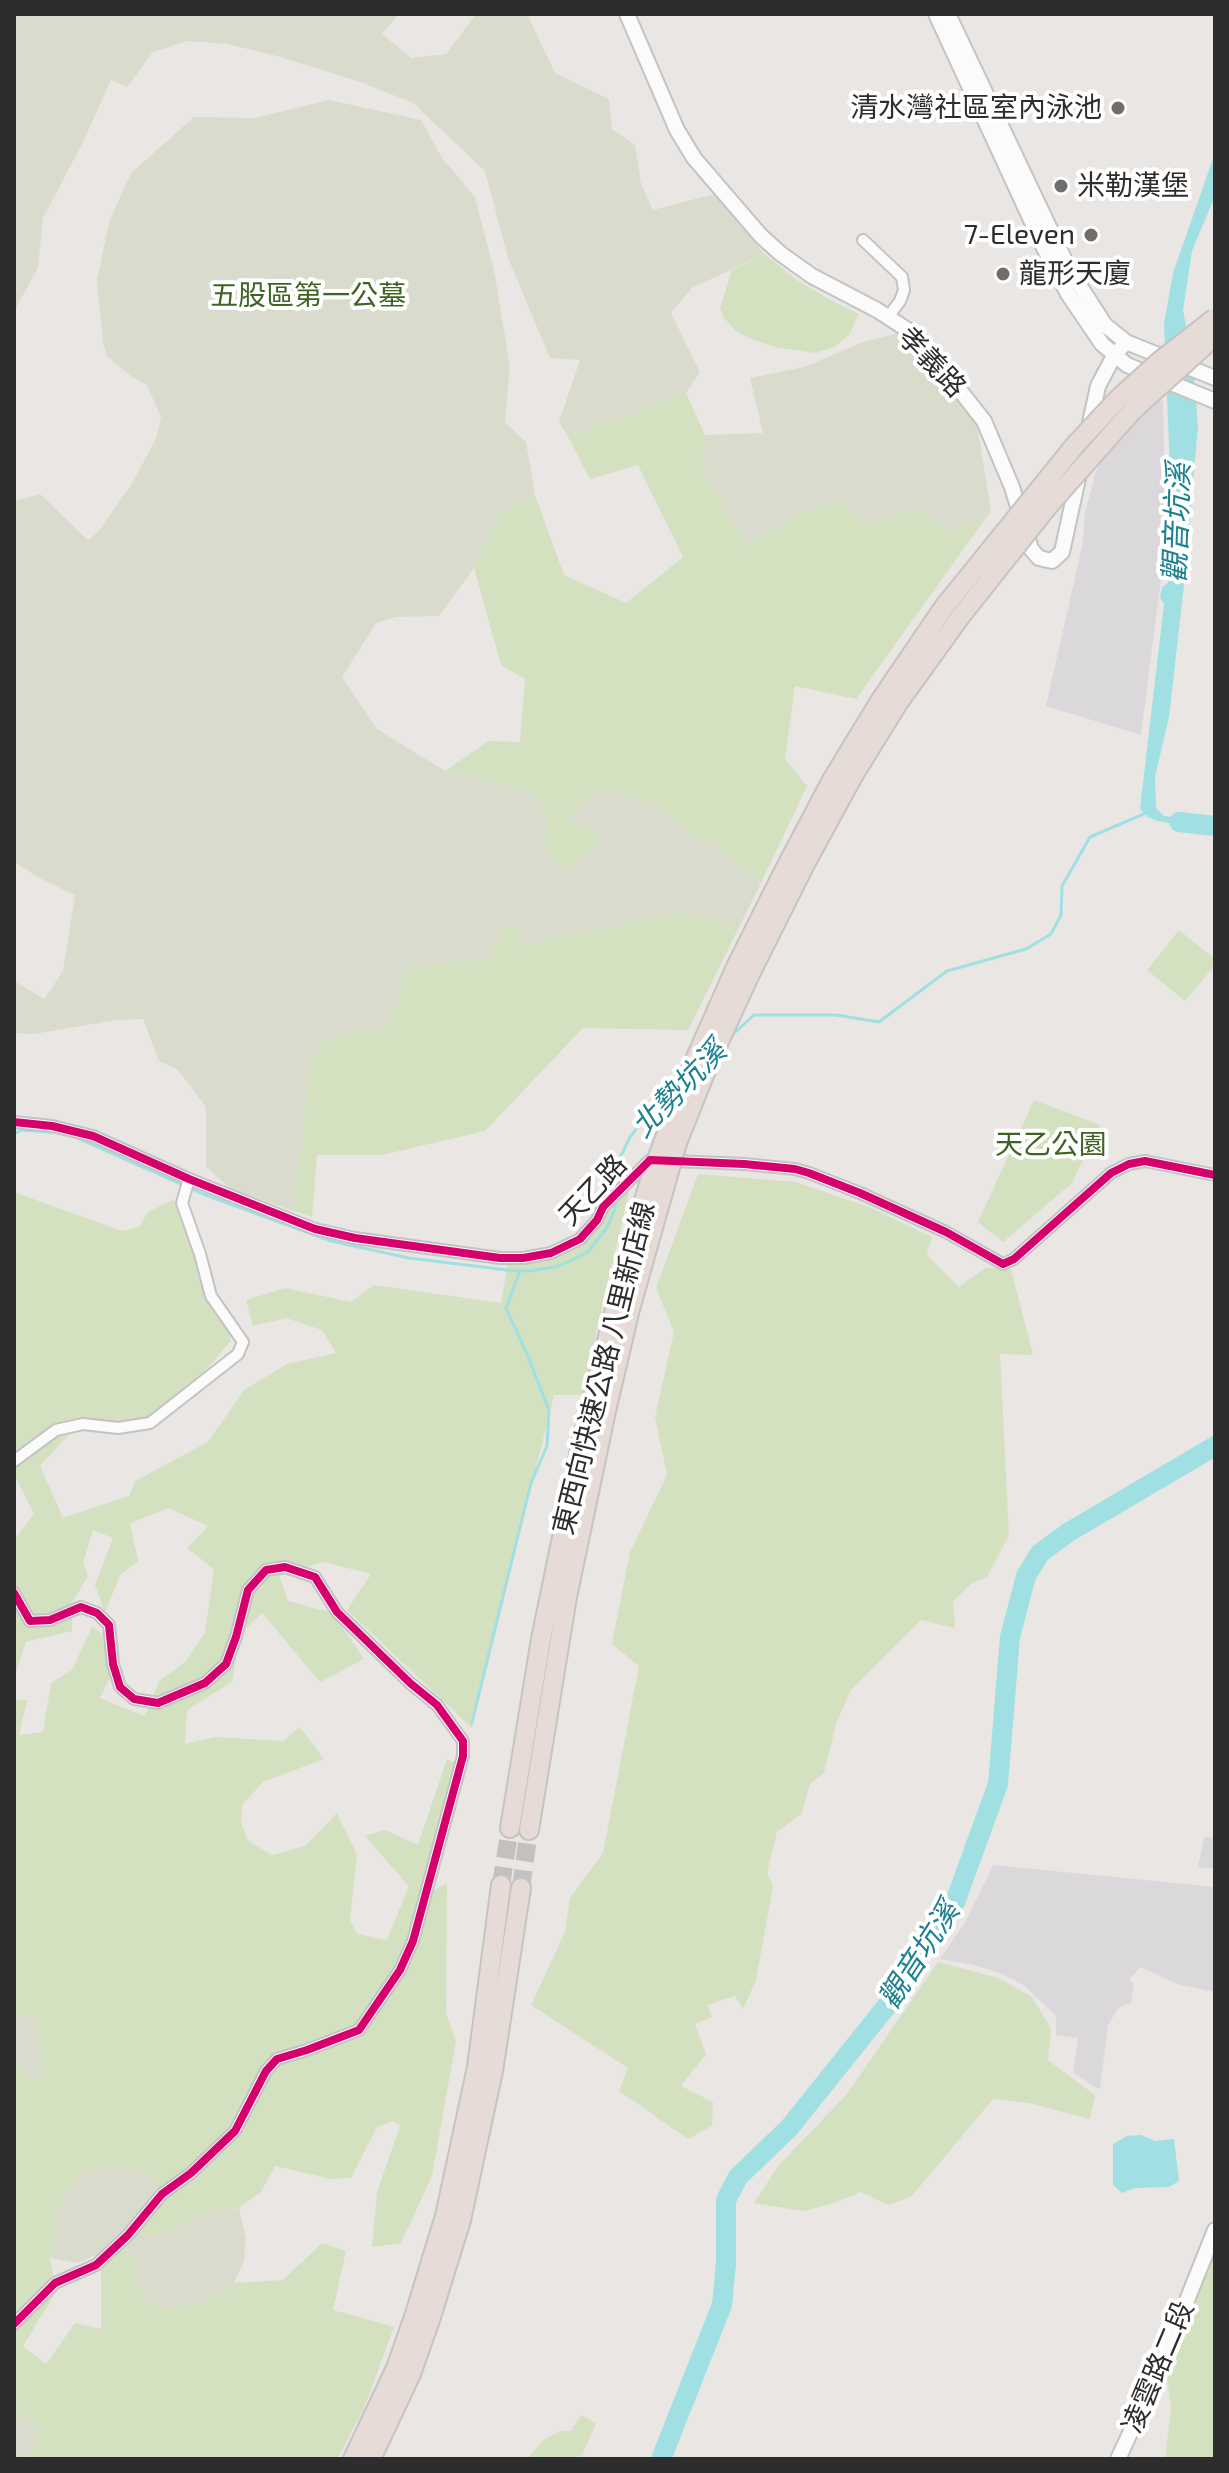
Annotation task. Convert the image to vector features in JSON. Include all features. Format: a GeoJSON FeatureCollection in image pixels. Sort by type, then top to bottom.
{"type":"FeatureCollection","features":[{"type":"Feature","properties":{"kind":"highway","name":"東西向快速公路 八里新店線"},"geometry":{"type":"LineString","coordinates":[[623,1307],[637,1222],[694,1062],[736,967],[832,780],[880,701],[944,607],[1076,444],[1119,398],[1215,318]]}},
{"type":"Feature","properties":{"kind":"highway","name":"東西向快速公路 八里新店線"},"geometry":{"type":"LineString","coordinates":[[520,1829],[541,1639],[582,1440],[677,1143],[707,1068],[804,866],[853,776],[898,703],[1049,505],[1133,410],[1215,336]]}},
{"type":"Feature","properties":{"kind":"highway"},"geometry":{"type":"LineString","coordinates":[[493,2020],[501,1885]]}},
{"type":"Feature","properties":{"kind":"highway"},"geometry":{"type":"LineString","coordinates":[[371,2459],[411,2374],[463,2176],[521,1888]]}},
{"type":"Feature","properties":{"kind":"highway"},"geometry":{"type":"LineString","coordinates":[[353,2459],[396,2368],[441,2259]]}},
{"type":"Feature","properties":{"kind":"street","name":"孝義路"},"geometry":{"type":"LineString","coordinates":[[627,14],[677,130],[694,158],[761,236],[812,276],[917,336],[932,352],[984,421],[1012,487],[1031,549],[1039,558],[1052,561],[1062,552],[1098,386],[1114,356],[1126,342]]}},
{"type":"Feature","properties":{"kind":"street"},"geometry":{"type":"LineString","coordinates":[[936,14],[1068,294],[1102,344],[1127,365],[1209,399]]}},
{"type":"Feature","properties":{"kind":"street"},"geometry":{"type":"LineString","coordinates":[[948,14],[1069,269],[1105,325],[1126,342],[1210,376]]}},
{"type":"Feature","properties":{"kind":"street"},"geometry":{"type":"LineString","coordinates":[[863,240],[902,277],[904,290],[888,317]]}},
{"type":"Feature","properties":{"kind":"street","name":"天乙路"},"geometry":{"type":"LineString","coordinates":[[14,1122],[77,1131],[315,1229],[388,1243],[500,1258],[551,1253],[580,1239],[597,1220],[603,1207],[650,1160],[795,1169],[833,1182],[931,1225],[1003,1264],[1014,1259],[1111,1173],[1129,1164],[1145,1161],[1215,1175]]}},
{"type":"Feature","properties":{"kind":"street"},"geometry":{"type":"LineString","coordinates":[[14,1461],[56,1430],[83,1424],[118,1428],[150,1423],[238,1354],[243,1342],[211,1296],[182,1203],[189,1179]]}},
{"type":"Feature","properties":{"kind":"street"},"geometry":{"type":"LineString","coordinates":[[14,1593],[30,1621],[50,1620],[81,1607],[97,1613],[109,1625],[113,1664],[120,1687],[134,1699],[158,1703],[205,1683],[226,1664],[248,1590],[266,1570],[285,1567],[315,1577],[337,1612],[437,1705],[463,1741],[463,1756],[413,1941],[400,1970],[359,2030],[277,2059],[266,2071],[235,2131],[191,2173],[162,2194],[128,2235],[96,2265],[55,2283],[14,2324]]}},
{"type":"Feature","properties":{"kind":"street","name":"凌雲路二段"},"geometry":{"type":"LineString","coordinates":[[1118,2459],[1158,2373],[1215,2230]]}},
{"type":"Feature","properties":{"kind":"shaded area"},"geometry":{"type":"Polygon","coordinates":[[[1119,386],[1163,401],[1163,563],[1141,735],[1046,706],[1083,542],[1085,513],[1119,386]]]}},
{"type":"Feature","properties":{"kind":"shaded area"},"geometry":{"type":"Polygon","coordinates":[[[1204,1837],[1215,1838],[1215,1869],[1198,1867],[1204,1837]]]}},
{"type":"Feature","properties":{"kind":"shaded area"},"geometry":{"type":"Polygon","coordinates":[[[993,1865],[1215,1887],[1215,1992],[1177,1984],[1141,1967],[1129,1979],[1134,1984],[1131,2004],[1118,2009],[1108,2025],[1100,2089],[1097,2088],[1073,2073],[1078,2038],[1056,2035],[1056,2016],[1025,1986],[974,1965],[940,1959],[967,1919],[993,1865]]]}},
{"type":"Feature","properties":{"kind":"green space"},"geometry":{"type":"Polygon","coordinates":[[[14,14],[399,14],[382,34],[411,58],[446,54],[476,14],[527,14],[555,73],[609,99],[612,129],[635,145],[641,184],[653,210],[714,194],[764,254],[692,288],[671,313],[700,372],[686,393],[568,437],[559,422],[580,360],[550,358],[508,258],[485,171],[413,103],[358,81],[277,56],[227,44],[187,41],[153,52],[127,87],[111,80],[43,218],[38,268],[17,306],[14,320],[14,14]]]}},
{"type":"Feature","properties":{"kind":"green space","name":"五股區第一公墓"},"geometry":{"type":"Polygon","coordinates":[[[329,100],[421,120],[442,158],[475,197],[495,275],[510,367],[505,422],[526,442],[535,495],[500,513],[474,568],[439,616],[396,617],[376,623],[342,677],[377,729],[445,771],[531,792],[547,811],[545,852],[562,870],[588,854],[600,836],[567,819],[591,793],[621,793],[657,806],[698,839],[716,845],[761,883],[739,927],[685,912],[522,945],[515,928],[503,928],[490,958],[408,966],[389,1026],[323,1040],[310,1065],[294,1211],[231,1189],[206,1167],[206,1107],[178,1070],[159,1061],[143,1019],[117,1020],[34,1034],[14,1033],[14,981],[44,999],[63,971],[75,895],[14,862],[14,501],[40,494],[88,540],[98,532],[131,485],[156,439],[161,417],[147,385],[107,356],[97,281],[109,222],[131,173],[194,117],[255,118],[329,100]]]}},
{"type":"Feature","properties":{"kind":"green space"},"geometry":{"type":"Polygon","coordinates":[[[764,254],[797,280],[859,314],[849,335],[835,347],[815,353],[775,347],[735,330],[720,308],[732,270],[764,254]]]}},
{"type":"Feature","properties":{"kind":"green space"},"geometry":{"type":"Polygon","coordinates":[[[896,334],[922,351],[977,424],[991,511],[950,533],[914,507],[867,526],[843,502],[803,512],[747,546],[702,468],[705,435],[763,433],[750,378],[804,367],[866,341],[896,334]]]}},
{"type":"Feature","properties":{"kind":"green space"},"geometry":{"type":"Polygon","coordinates":[[[686,393],[705,435],[702,468],[747,546],[803,512],[844,502],[914,506],[950,533],[991,511],[856,699],[795,686],[785,759],[807,786],[761,883],[716,845],[698,839],[657,806],[568,819],[600,836],[588,854],[562,870],[545,852],[547,811],[445,771],[489,741],[520,742],[525,679],[501,665],[474,568],[500,513],[535,495],[564,575],[626,603],[683,557],[638,465],[590,479],[568,437],[686,393]]]}},
{"type":"Feature","properties":{"kind":"green space"},"geometry":{"type":"Polygon","coordinates":[[[685,912],[739,927],[688,1030],[583,1028],[485,1131],[382,1155],[317,1155],[312,1217],[294,1211],[310,1065],[322,1040],[389,1026],[408,966],[490,958],[503,928],[515,928],[522,945],[685,912]]]}},
{"type":"Feature","properties":{"kind":"green space"},"geometry":{"type":"Polygon","coordinates":[[[1179,930],[1215,959],[1215,965],[1185,1001],[1147,970],[1179,930]]]}},
{"type":"Feature","properties":{"kind":"green space","name":"天乙公園"},"geometry":{"type":"Polygon","coordinates":[[[1034,1100],[1100,1125],[1072,1183],[1003,1242],[978,1222],[1034,1100]]]}},
{"type":"Feature","properties":{"kind":"green space"},"geometry":{"type":"Polygon","coordinates":[[[698,1174],[796,1182],[869,1207],[932,1237],[927,1255],[959,1287],[985,1268],[1011,1269],[1033,1355],[1000,1354],[1009,1535],[987,1577],[972,1583],[953,1601],[955,1628],[921,1620],[851,1690],[837,1721],[824,1773],[810,1784],[802,1813],[777,1832],[767,1873],[773,1886],[756,1980],[743,2009],[735,1996],[707,2005],[712,2017],[695,2024],[706,2054],[681,2086],[713,2102],[712,2126],[688,2139],[619,2091],[628,2068],[531,2005],[565,1932],[570,1898],[603,1853],[639,1666],[612,1644],[630,1552],[667,1475],[655,1417],[674,1332],[656,1288],[698,1174]]]}},
{"type":"Feature","properties":{"kind":"green space"},"geometry":{"type":"Polygon","coordinates":[[[617,1187],[629,1191],[582,1395],[554,1395],[472,1728],[347,1610],[371,1574],[324,1562],[279,1575],[288,1601],[333,1613],[364,1659],[320,1682],[262,1613],[240,1634],[232,1682],[187,1710],[185,1744],[215,1737],[283,1741],[300,1727],[324,1759],[263,1782],[242,1805],[241,1822],[248,1841],[272,1855],[305,1846],[337,1813],[357,1855],[350,1920],[357,1934],[387,1940],[409,1886],[365,1836],[385,1830],[418,1845],[447,1759],[458,1765],[417,1900],[447,1883],[446,2013],[456,2041],[432,2176],[401,2243],[372,2247],[377,2192],[400,2126],[393,2121],[377,2127],[351,2178],[331,2179],[275,2166],[261,2192],[239,2208],[209,2212],[156,2237],[137,2233],[137,2219],[50,2258],[56,2292],[23,2346],[46,2364],[75,2323],[101,2329],[101,2253],[126,2249],[133,2256],[140,2291],[219,2294],[234,2283],[283,2280],[322,2243],[346,2251],[333,2310],[394,2327],[363,2411],[337,2459],[22,2459],[36,2444],[14,2404],[14,2066],[23,2063],[27,2078],[45,2077],[35,2015],[14,2016],[14,1700],[27,1700],[19,1735],[43,1732],[51,1683],[72,1670],[92,1627],[116,1643],[119,1660],[100,1698],[145,1716],[159,1681],[185,1662],[205,1633],[214,1569],[187,1548],[208,1526],[169,1508],[130,1523],[138,1561],[120,1575],[105,1613],[95,1585],[113,1538],[93,1530],[83,1563],[88,1576],[72,1603],[72,1631],[26,1642],[14,1678],[14,1540],[34,1514],[14,1474],[14,1192],[122,1231],[139,1227],[148,1212],[173,1200],[188,1223],[199,1272],[231,1315],[230,1342],[177,1403],[135,1423],[78,1425],[40,1466],[63,1518],[129,1496],[135,1481],[208,1442],[244,1390],[287,1364],[336,1353],[322,1330],[286,1318],[253,1326],[246,1300],[285,1288],[351,1302],[374,1285],[501,1303],[508,1263],[571,1249],[617,1187]]]}},
{"type":"Feature","properties":{"kind":"green space"},"geometry":{"type":"Polygon","coordinates":[[[938,1962],[998,1978],[1031,1996],[1051,2028],[1048,2060],[1095,2095],[1090,2119],[1029,2103],[993,2099],[912,2196],[888,2205],[861,2192],[804,2211],[754,2203],[778,2166],[847,2094],[938,1962]]]}},
{"type":"Feature","properties":{"kind":"green space"},"geometry":{"type":"Polygon","coordinates":[[[35,2015],[45,2078],[27,2078],[23,2063],[14,2066],[14,2016],[35,2015]]]}},
{"type":"Feature","properties":{"kind":"green space"},"geometry":{"type":"Polygon","coordinates":[[[122,2167],[153,2175],[159,2193],[137,2219],[138,2233],[156,2237],[209,2212],[239,2208],[246,2239],[244,2261],[234,2283],[201,2302],[174,2308],[151,2306],[140,2291],[133,2256],[126,2249],[101,2253],[78,2263],[50,2258],[61,2200],[86,2169],[122,2167]]]}},
{"type":"Feature","properties":{"kind":"green space"},"geometry":{"type":"Polygon","coordinates":[[[1215,2246],[1215,2459],[1165,2459],[1171,2409],[1166,2371],[1215,2246]]]}},
{"type":"Feature","properties":{"kind":"green space"},"geometry":{"type":"Polygon","coordinates":[[[14,2404],[23,2418],[38,2426],[36,2444],[22,2459],[14,2459],[14,2404]]]}},
{"type":"Feature","properties":{"kind":"green space"},"geometry":{"type":"Polygon","coordinates":[[[581,2415],[596,2424],[582,2455],[569,2459],[527,2459],[542,2441],[560,2431],[571,2431],[581,2415]]]}},
{"type":"Feature","properties":{"kind":"water"},"geometry":{"type":"Polygon","coordinates":[[[1215,153],[1215,196],[1192,251],[1183,310],[1193,364],[1198,426],[1169,717],[1155,777],[1156,808],[1164,816],[1204,821],[1207,829],[1157,821],[1140,809],[1164,604],[1160,598],[1162,587],[1168,583],[1172,531],[1168,528],[1171,521],[1171,492],[1164,324],[1173,273],[1215,153]]]}},
{"type":"Feature","properties":{"kind":"water"},"geometry":{"type":"Polygon","coordinates":[[[1141,2135],[1155,2141],[1174,2139],[1179,2181],[1169,2187],[1135,2188],[1122,2193],[1113,2185],[1113,2144],[1127,2136],[1141,2135]]]}},
{"type":"Feature","properties":{"kind":"waterway","name":"北勢坑溪"},"geometry":{"type":"LineString","coordinates":[[731,1036],[754,1015],[836,1015],[879,1022],[947,971],[1026,949],[1051,934],[1061,915],[1062,886],[1090,837],[1146,813]]}},
{"type":"Feature","properties":{"kind":"waterway","name":"觀音坑溪"},"geometry":{"type":"LineString","coordinates":[[1179,822],[1215,826]]}},
{"type":"Feature","properties":{"kind":"waterway","name":"北勢坑溪"},"geometry":{"type":"LineString","coordinates":[[615,1190],[616,1166],[630,1137],[660,1099],[678,1084]]}},
{"type":"Feature","properties":{"kind":"waterway","name":"北勢坑溪"},"geometry":{"type":"LineString","coordinates":[[14,1134],[22,1130],[61,1133]]}},
{"type":"Feature","properties":{"kind":"waterway","name":"北勢坑溪"},"geometry":{"type":"LineString","coordinates":[[68,1134],[203,1194],[331,1241],[409,1258],[507,1270],[530,1271],[558,1266],[587,1253],[606,1229],[615,1202]]}},
{"type":"Feature","properties":{"kind":"waterway"},"geometry":{"type":"LineString","coordinates":[[472,1722],[531,1483],[547,1446],[549,1410],[506,1308],[520,1271]]}},
{"type":"Feature","properties":{"kind":"waterway","name":"觀音坑溪"},"geometry":{"type":"LineString","coordinates":[[661,2459],[722,2305],[726,2200],[738,2177],[789,2128],[890,2002],[954,1905],[998,1784],[1010,1637],[1026,1576],[1040,1553],[1069,1532],[1215,1446]]}},
{"type":"Feature","properties":{"kind":"tunnel"},"geometry":{"type":"LineString","coordinates":[[501,1885],[510,1828]]}},
{"type":"Feature","properties":{"kind":"tunnel"},"geometry":{"type":"LineString","coordinates":[[521,1888],[529,1830]]}},
{"type":"Feature","properties":{"kind":"cycle path"},"geometry":{"type":"LineString","coordinates":[[14,1122],[52,1126],[93,1136],[189,1179],[315,1229],[355,1238],[500,1258],[551,1253],[580,1239],[597,1220],[603,1207],[650,1160],[744,1164],[809,1173],[946,1232],[1003,1264],[1014,1259],[1111,1173],[1129,1164],[1145,1161],[1215,1175]]}},
{"type":"Feature","properties":{"kind":"cycle path"},"geometry":{"type":"LineString","coordinates":[[14,1593],[30,1621],[50,1620],[81,1607],[97,1613],[109,1625],[113,1664],[120,1687],[134,1699],[158,1703],[205,1683],[226,1664],[248,1590],[266,1570],[285,1567],[315,1577],[337,1612],[437,1705],[463,1741],[463,1756],[413,1941],[400,1970],[359,2030],[277,2059],[266,2071],[235,2131],[191,2173],[162,2194],[128,2235],[96,2265],[55,2283],[14,2324]]}},
{"type":"Feature","properties":{"kind":"place","name":"清水灣社區室內泳池"},"geometry":{"type":"Point","coordinates":[1118,108]}},
{"type":"Feature","properties":{"kind":"place","name":"米勒漢堡"},"geometry":{"type":"Point","coordinates":[1061,186]}},
{"type":"Feature","properties":{"kind":"place","name":"7-Eleven"},"geometry":{"type":"Point","coordinates":[1091,235]}},
{"type":"Feature","properties":{"kind":"place","name":"龍形天廈"},"geometry":{"type":"Point","coordinates":[1003,274]}}]}
